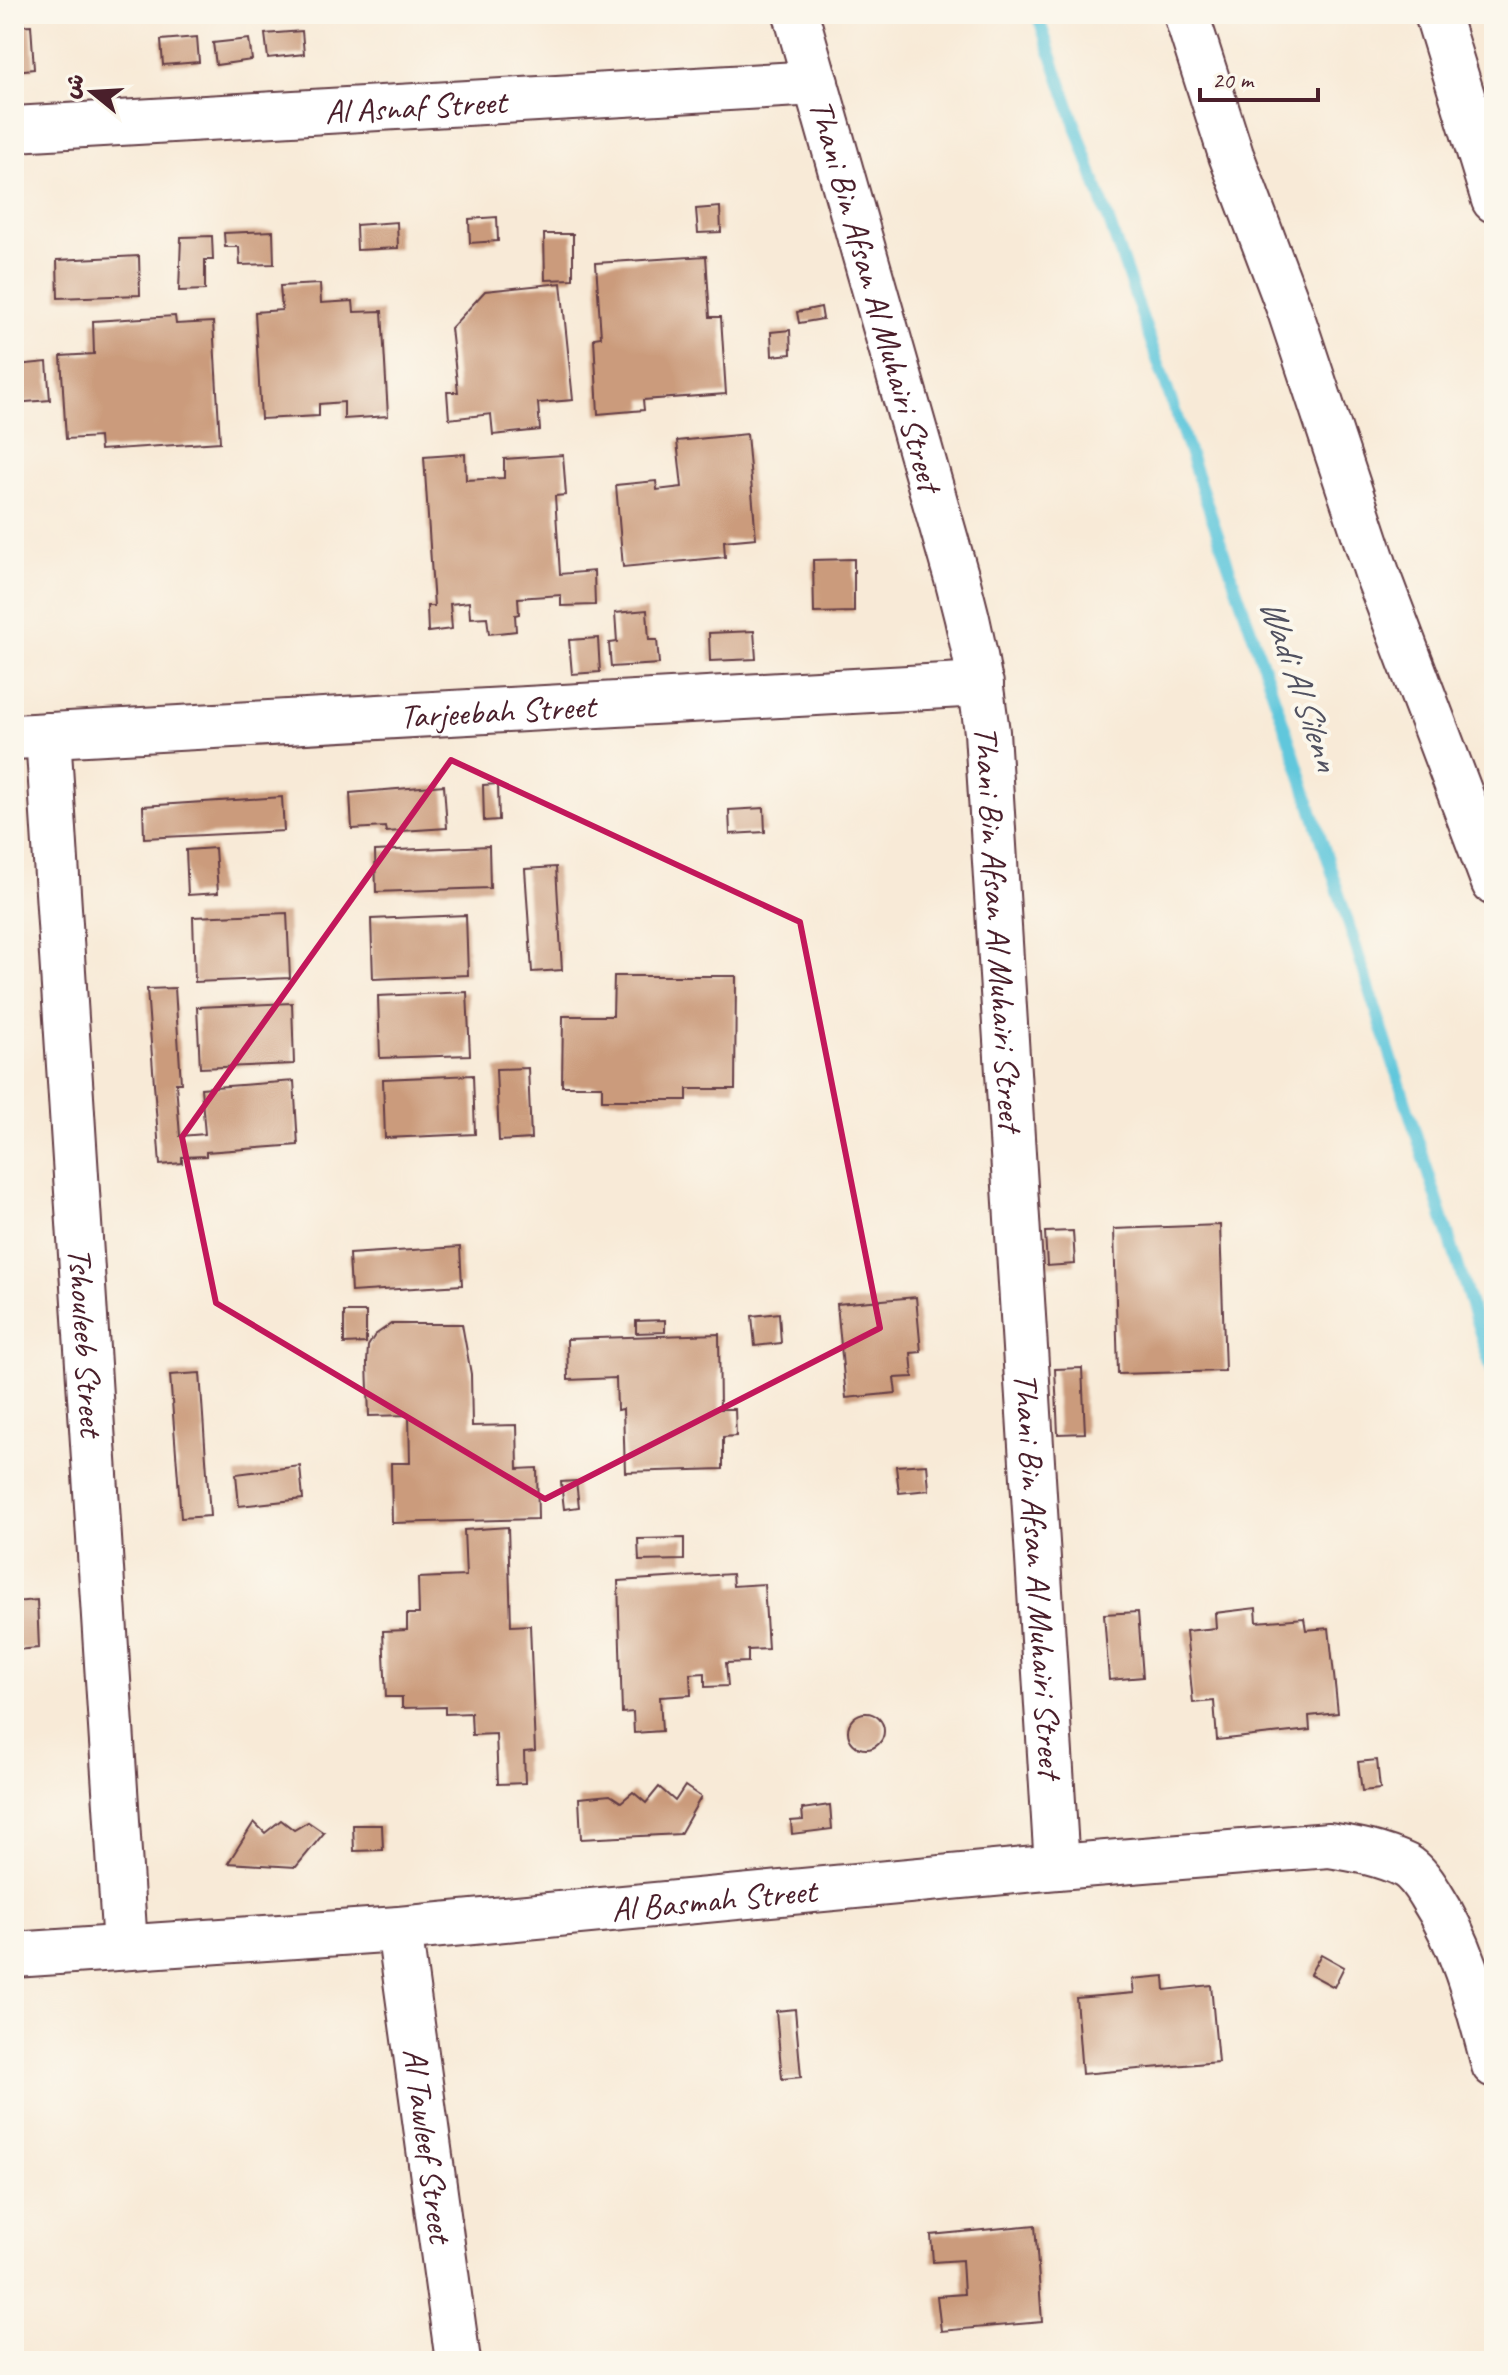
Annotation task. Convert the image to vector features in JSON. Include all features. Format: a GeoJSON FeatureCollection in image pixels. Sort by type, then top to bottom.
{"type":"FeatureCollection","features":[{"type":"Feature","properties":{"kind":"street","name":"Thani Bin Afsan Al Muhairi Street"},"geometry":{"type":"LineString","coordinates":[[796,14],[961,592],[981,684],[987,732],[1057,1867]]}},
{"type":"Feature","properties":{"kind":"street"},"geometry":{"type":"LineString","coordinates":[[1186,14],[1231,155],[1290,311],[1379,579],[1494,883]]}},
{"type":"Feature","properties":{"kind":"street"},"geometry":{"type":"LineString","coordinates":[[1437,14],[1492,189]]}},
{"type":"Feature","properties":{"kind":"street","name":"Al Asnaf Street"},"geometry":{"type":"LineString","coordinates":[[14,129],[816,83]]}},
{"type":"Feature","properties":{"kind":"street","name":"Tarjeebah Street"},"geometry":{"type":"LineString","coordinates":[[31,736],[981,684]]}},
{"type":"Feature","properties":{"kind":"street","name":"Tshouleeb Street"},"geometry":{"type":"LineString","coordinates":[[31,736],[125,1947]]}},
{"type":"Feature","properties":{"kind":"street","name":"Al Basmah Street"},"geometry":{"type":"LineString","coordinates":[[14,1955],[399,1929],[1057,1867],[1329,1845],[1361,1850],[1409,1867],[1423,1884],[1447,1920],[1464,1959],[1494,2065]]}},
{"type":"Feature","properties":{"kind":"street","name":"Al Tawleef Street"},"geometry":{"type":"LineString","coordinates":[[399,1929],[458,2361]]}},
{"type":"Feature","properties":{"kind":"highlighted area"},"geometry":{"type":"Polygon","coordinates":[[[451,760],[800,922],[880,1328],[545,1499],[216,1303],[182,1137],[451,760]]]}},
{"type":"Feature","properties":{"kind":"building"},"geometry":{"type":"Polygon","coordinates":[[[31,25],[34,69],[14,71],[14,26],[31,25]]]}},
{"type":"Feature","properties":{"kind":"building"},"geometry":{"type":"Polygon","coordinates":[[[302,31],[304,54],[268,58],[265,34],[302,31]]]}},
{"type":"Feature","properties":{"kind":"building"},"geometry":{"type":"Polygon","coordinates":[[[197,37],[199,62],[163,65],[161,40],[197,37]]]}},
{"type":"Feature","properties":{"kind":"building"},"geometry":{"type":"Polygon","coordinates":[[[249,39],[252,60],[216,65],[213,43],[249,39]]]}},
{"type":"Feature","properties":{"kind":"building"},"geometry":{"type":"Polygon","coordinates":[[[720,207],[721,232],[698,233],[696,209],[720,207]]]}},
{"type":"Feature","properties":{"kind":"building"},"geometry":{"type":"Polygon","coordinates":[[[497,217],[498,241],[470,243],[469,219],[497,217]]]}},
{"type":"Feature","properties":{"kind":"building"},"geometry":{"type":"Polygon","coordinates":[[[397,222],[398,248],[357,250],[356,225],[397,222]]]}},
{"type":"Feature","properties":{"kind":"building"},"geometry":{"type":"Polygon","coordinates":[[[273,231],[274,264],[240,265],[239,247],[225,247],[224,233],[273,231]]]}},
{"type":"Feature","properties":{"kind":"building"},"geometry":{"type":"Polygon","coordinates":[[[544,234],[573,234],[573,279],[545,280],[544,234]]]}},
{"type":"Feature","properties":{"kind":"building"},"geometry":{"type":"Polygon","coordinates":[[[212,236],[213,260],[205,260],[205,290],[179,291],[181,237],[212,236]]]}},
{"type":"Feature","properties":{"kind":"building"},"geometry":{"type":"Polygon","coordinates":[[[139,256],[140,295],[58,298],[57,260],[139,256]]]}},
{"type":"Feature","properties":{"kind":"building"},"geometry":{"type":"Polygon","coordinates":[[[706,256],[710,317],[721,317],[726,394],[643,400],[644,410],[598,414],[594,338],[601,337],[596,263],[706,256]]]}},
{"type":"Feature","properties":{"kind":"building"},"geometry":{"type":"Polygon","coordinates":[[[561,283],[573,400],[538,403],[540,430],[493,435],[491,414],[449,419],[447,392],[458,392],[451,328],[485,291],[561,283]]]}},
{"type":"Feature","properties":{"kind":"building"},"geometry":{"type":"Polygon","coordinates":[[[320,284],[321,303],[353,301],[354,312],[382,311],[388,416],[344,419],[344,402],[319,404],[319,416],[261,419],[255,312],[282,310],[280,286],[320,284]]]}},
{"type":"Feature","properties":{"kind":"building"},"geometry":{"type":"Polygon","coordinates":[[[821,307],[823,319],[799,323],[797,312],[821,307]]]}},
{"type":"Feature","properties":{"kind":"building"},"geometry":{"type":"Polygon","coordinates":[[[175,316],[176,324],[213,322],[220,442],[100,450],[99,437],[66,439],[61,356],[94,354],[93,321],[175,316]]]}},
{"type":"Feature","properties":{"kind":"building"},"geometry":{"type":"Polygon","coordinates":[[[790,330],[791,354],[772,356],[771,332],[790,330]]]}},
{"type":"Feature","properties":{"kind":"building"},"geometry":{"type":"Polygon","coordinates":[[[14,356],[17,365],[47,362],[50,400],[14,403],[14,356]]]}},
{"type":"Feature","properties":{"kind":"building"},"geometry":{"type":"Polygon","coordinates":[[[747,434],[756,538],[724,541],[725,557],[623,567],[616,485],[656,481],[657,490],[682,487],[677,441],[747,434]]]}},
{"type":"Feature","properties":{"kind":"building"},"geometry":{"type":"Polygon","coordinates":[[[465,454],[466,480],[504,478],[504,459],[563,455],[566,495],[555,496],[560,574],[594,571],[595,605],[561,606],[561,595],[518,598],[516,631],[489,634],[487,617],[470,618],[469,602],[450,604],[452,629],[428,632],[427,606],[434,606],[424,457],[465,454]]]}},
{"type":"Feature","properties":{"kind":"building"},"geometry":{"type":"Polygon","coordinates":[[[854,559],[854,612],[814,613],[813,560],[854,559]]]}},
{"type":"Feature","properties":{"kind":"building"},"geometry":{"type":"Polygon","coordinates":[[[647,610],[649,640],[657,640],[659,664],[611,667],[609,643],[617,642],[615,613],[647,610]]]}},
{"type":"Feature","properties":{"kind":"building"},"geometry":{"type":"Polygon","coordinates":[[[754,631],[756,659],[710,661],[709,633],[754,631]]]}},
{"type":"Feature","properties":{"kind":"building"},"geometry":{"type":"Polygon","coordinates":[[[598,638],[600,672],[572,674],[569,640],[598,638]]]}},
{"type":"Feature","properties":{"kind":"building"},"geometry":{"type":"Polygon","coordinates":[[[498,784],[499,820],[484,821],[483,785],[498,784]]]}},
{"type":"Feature","properties":{"kind":"building"},"geometry":{"type":"Polygon","coordinates":[[[444,785],[447,828],[386,832],[385,827],[352,829],[350,793],[444,785]]]}},
{"type":"Feature","properties":{"kind":"building"},"geometry":{"type":"Polygon","coordinates":[[[282,797],[284,831],[144,838],[143,806],[282,797]]]}},
{"type":"Feature","properties":{"kind":"building"},"geometry":{"type":"Polygon","coordinates":[[[764,808],[765,832],[730,834],[729,810],[764,808]]]}},
{"type":"Feature","properties":{"kind":"building"},"geometry":{"type":"Polygon","coordinates":[[[489,846],[490,888],[376,892],[375,851],[489,846]]]}},
{"type":"Feature","properties":{"kind":"building"},"geometry":{"type":"Polygon","coordinates":[[[215,848],[218,893],[188,895],[186,850],[215,848]]]}},
{"type":"Feature","properties":{"kind":"building"},"geometry":{"type":"Polygon","coordinates":[[[556,867],[562,970],[532,972],[525,869],[556,867]]]}},
{"type":"Feature","properties":{"kind":"building"},"geometry":{"type":"Polygon","coordinates":[[[287,913],[290,978],[195,982],[193,917],[287,913]]]}},
{"type":"Feature","properties":{"kind":"building"},"geometry":{"type":"Polygon","coordinates":[[[466,915],[468,975],[373,979],[371,919],[466,915]]]}},
{"type":"Feature","properties":{"kind":"building"},"geometry":{"type":"Polygon","coordinates":[[[614,976],[736,976],[735,1089],[687,1089],[687,1100],[602,1100],[602,1086],[562,1086],[563,1016],[613,1016],[614,976]]]}},
{"type":"Feature","properties":{"kind":"building"},"geometry":{"type":"Polygon","coordinates":[[[175,988],[181,1083],[176,1083],[180,1136],[205,1134],[201,1088],[294,1081],[298,1145],[206,1152],[206,1156],[182,1157],[182,1163],[160,1165],[147,989],[175,988]]]}},
{"type":"Feature","properties":{"kind":"building"},"geometry":{"type":"Polygon","coordinates":[[[467,992],[470,1055],[380,1058],[378,996],[467,992]]]}},
{"type":"Feature","properties":{"kind":"building"},"geometry":{"type":"Polygon","coordinates":[[[292,1003],[294,1064],[200,1068],[197,1007],[292,1003]]]}},
{"type":"Feature","properties":{"kind":"building"},"geometry":{"type":"Polygon","coordinates":[[[528,1068],[531,1139],[499,1141],[496,1069],[528,1068]]]}},
{"type":"Feature","properties":{"kind":"building"},"geometry":{"type":"Polygon","coordinates":[[[473,1075],[475,1134],[385,1138],[383,1079],[473,1075]]]}},
{"type":"Feature","properties":{"kind":"building"},"geometry":{"type":"Polygon","coordinates":[[[1220,1225],[1225,1371],[1118,1374],[1114,1229],[1220,1225]]]}},
{"type":"Feature","properties":{"kind":"building"},"geometry":{"type":"Polygon","coordinates":[[[1073,1231],[1075,1264],[1047,1266],[1045,1232],[1073,1231]]]}},
{"type":"Feature","properties":{"kind":"building"},"geometry":{"type":"Polygon","coordinates":[[[460,1247],[462,1285],[351,1292],[349,1254],[460,1247]]]}},
{"type":"Feature","properties":{"kind":"building"},"geometry":{"type":"Polygon","coordinates":[[[916,1297],[921,1352],[911,1353],[913,1377],[894,1378],[896,1393],[846,1398],[837,1304],[916,1297]]]}},
{"type":"Feature","properties":{"kind":"building"},"geometry":{"type":"Polygon","coordinates":[[[344,1312],[366,1312],[366,1343],[344,1344],[344,1312]]]}},
{"type":"Feature","properties":{"kind":"building"},"geometry":{"type":"Polygon","coordinates":[[[779,1313],[781,1343],[755,1346],[752,1316],[779,1313]]]}},
{"type":"Feature","properties":{"kind":"building"},"geometry":{"type":"Polygon","coordinates":[[[665,1320],[665,1332],[636,1333],[636,1321],[665,1320]]]}},
{"type":"Feature","properties":{"kind":"building"},"geometry":{"type":"Polygon","coordinates":[[[391,1324],[462,1324],[471,1374],[472,1426],[517,1425],[518,1469],[537,1468],[538,1519],[392,1523],[391,1463],[410,1463],[409,1415],[369,1416],[367,1363],[368,1346],[375,1335],[391,1324]]]}},
{"type":"Feature","properties":{"kind":"building"},"geometry":{"type":"Polygon","coordinates":[[[719,1334],[720,1409],[735,1409],[736,1436],[723,1437],[723,1469],[625,1472],[623,1409],[617,1410],[616,1378],[568,1380],[567,1339],[719,1334]]]}},
{"type":"Feature","properties":{"kind":"building"},"geometry":{"type":"Polygon","coordinates":[[[1082,1368],[1085,1433],[1058,1434],[1055,1369],[1082,1368]]]}},
{"type":"Feature","properties":{"kind":"building"},"geometry":{"type":"Polygon","coordinates":[[[200,1373],[210,1516],[181,1518],[170,1375],[200,1373]]]}},
{"type":"Feature","properties":{"kind":"building"},"geometry":{"type":"Polygon","coordinates":[[[927,1464],[929,1490],[899,1493],[896,1466],[927,1464]]]}},
{"type":"Feature","properties":{"kind":"building"},"geometry":{"type":"Polygon","coordinates":[[[300,1466],[303,1499],[239,1506],[236,1474],[300,1466]]]}},
{"type":"Feature","properties":{"kind":"building"},"geometry":{"type":"Polygon","coordinates":[[[576,1481],[579,1507],[564,1509],[561,1482],[576,1481]]]}},
{"type":"Feature","properties":{"kind":"building"},"geometry":{"type":"Polygon","coordinates":[[[508,1527],[511,1626],[530,1625],[535,1751],[524,1752],[525,1783],[498,1784],[496,1734],[472,1735],[471,1713],[445,1714],[445,1707],[402,1708],[402,1697],[386,1697],[383,1631],[407,1630],[407,1614],[419,1614],[418,1578],[466,1576],[464,1530],[508,1527]]]}},
{"type":"Feature","properties":{"kind":"building"},"geometry":{"type":"Polygon","coordinates":[[[684,1538],[684,1560],[639,1561],[638,1539],[684,1538]]]}},
{"type":"Feature","properties":{"kind":"building"},"geometry":{"type":"Polygon","coordinates":[[[732,1574],[733,1586],[764,1584],[768,1649],[748,1650],[748,1662],[726,1663],[728,1686],[705,1687],[705,1673],[690,1674],[691,1695],[660,1697],[662,1731],[634,1733],[633,1712],[622,1713],[618,1581],[732,1574]]]}},
{"type":"Feature","properties":{"kind":"building"},"geometry":{"type":"Polygon","coordinates":[[[37,1600],[39,1648],[15,1650],[14,1602],[37,1600]]]}},
{"type":"Feature","properties":{"kind":"building"},"geometry":{"type":"Polygon","coordinates":[[[1256,1608],[1257,1622],[1304,1618],[1306,1630],[1329,1628],[1338,1713],[1309,1716],[1310,1730],[1217,1740],[1214,1701],[1193,1703],[1186,1631],[1216,1628],[1215,1613],[1256,1608]]]}},
{"type":"Feature","properties":{"kind":"building"},"geometry":{"type":"Polygon","coordinates":[[[1138,1612],[1143,1677],[1109,1680],[1104,1614],[1138,1612]]]}},
{"type":"Feature","properties":{"kind":"building"},"geometry":{"type":"Polygon","coordinates":[[[866,1713],[879,1718],[884,1731],[879,1744],[866,1749],[853,1744],[848,1731],[853,1718],[866,1713]]]}},
{"type":"Feature","properties":{"kind":"building"},"geometry":{"type":"Polygon","coordinates":[[[1377,1760],[1380,1789],[1362,1791],[1358,1762],[1377,1760]]]}},
{"type":"Feature","properties":{"kind":"building"},"geometry":{"type":"Polygon","coordinates":[[[685,1786],[701,1797],[680,1834],[581,1839],[579,1798],[610,1795],[621,1802],[633,1792],[646,1803],[659,1787],[675,1801],[685,1786]]]}},
{"type":"Feature","properties":{"kind":"building"},"geometry":{"type":"Polygon","coordinates":[[[830,1805],[832,1829],[792,1834],[791,1821],[803,1820],[802,1809],[830,1805]]]}},
{"type":"Feature","properties":{"kind":"building"},"geometry":{"type":"Polygon","coordinates":[[[281,1820],[294,1830],[308,1822],[324,1833],[296,1867],[228,1863],[254,1822],[265,1833],[281,1820]]]}},
{"type":"Feature","properties":{"kind":"building"},"geometry":{"type":"Polygon","coordinates":[[[353,1825],[382,1825],[383,1850],[354,1851],[353,1825]]]}},
{"type":"Feature","properties":{"kind":"building"},"geometry":{"type":"Polygon","coordinates":[[[1321,1954],[1344,1967],[1334,1987],[1310,1974],[1321,1954]]]}},
{"type":"Feature","properties":{"kind":"building"},"geometry":{"type":"Polygon","coordinates":[[[1164,1976],[1165,1990],[1211,1985],[1218,2062],[1082,2074],[1076,1998],[1134,1993],[1132,1979],[1164,1976]]]}},
{"type":"Feature","properties":{"kind":"building"},"geometry":{"type":"Polygon","coordinates":[[[795,2009],[801,2077],[782,2079],[776,2011],[795,2009]]]}},
{"type":"Feature","properties":{"kind":"building"},"geometry":{"type":"Polygon","coordinates":[[[1035,2225],[1042,2322],[941,2331],[937,2296],[964,2294],[962,2260],[933,2262],[931,2235],[1035,2225]]]}},
{"type":"Feature","properties":{"kind":"waterway","name":"Wadi Al Silenn"},"geometry":{"type":"LineString","coordinates":[[1037,14],[1294,754],[1494,1377]]}}]}
